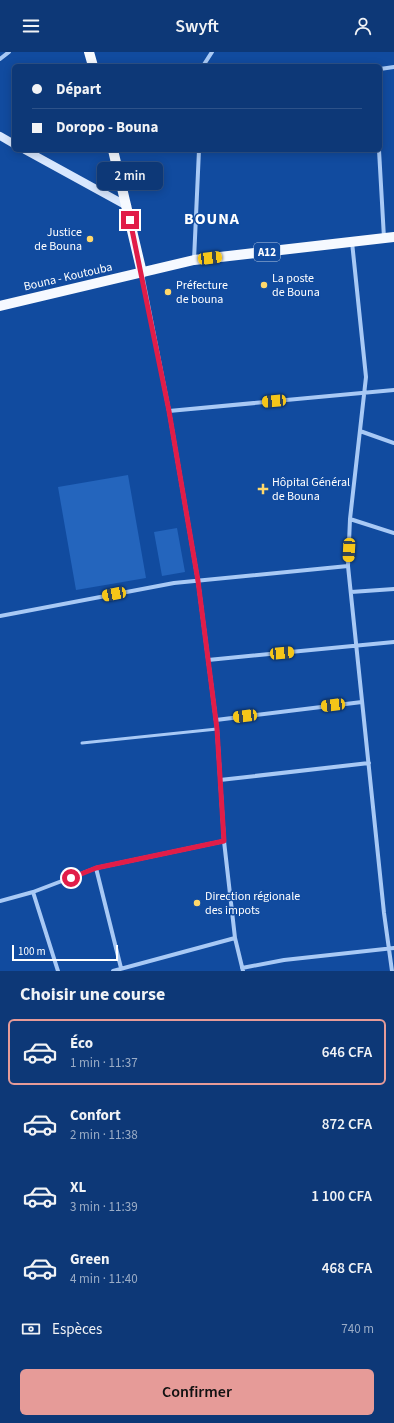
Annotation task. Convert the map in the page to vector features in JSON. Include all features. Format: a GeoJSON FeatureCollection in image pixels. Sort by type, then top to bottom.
{"type":"FeatureCollection","features":[{"type":"Feature","properties":{"kind":"main road"},"geometry":{"type":"LineString","coordinates":[[89,52],[92,64]]}},
{"type":"Feature","properties":{"kind":"main road"},"geometry":{"type":"LineString","coordinates":[[114,152],[142,273]]}},
{"type":"Feature","properties":{"kind":"main road","name":"A12"},"geometry":{"type":"LineString","coordinates":[[142,273],[194,260],[389,238]]}},
{"type":"Feature","properties":{"kind":"main road","name":"Bouna - Koutouba"},"geometry":{"type":"LineString","coordinates":[[0,306],[142,273]]}},
{"type":"Feature","properties":{"kind":"street"},"geometry":{"type":"LineString","coordinates":[[0,59],[9,52]]}},
{"type":"Feature","properties":{"kind":"street"},"geometry":{"type":"LineString","coordinates":[[204,64],[212,52]]}},
{"type":"Feature","properties":{"kind":"street"},"geometry":{"type":"LineString","coordinates":[[382,68],[394,67]]}},
{"type":"Feature","properties":{"kind":"street"},"geometry":{"type":"LineString","coordinates":[[0,136],[12,143]]}},
{"type":"Feature","properties":{"kind":"street"},"geometry":{"type":"LineString","coordinates":[[29,152],[127,206]]}},
{"type":"Feature","properties":{"kind":"street"},"geometry":{"type":"LineString","coordinates":[[194,260],[199,152]]}},
{"type":"Feature","properties":{"kind":"street"},"geometry":{"type":"LineString","coordinates":[[379,152],[389,238]]}},
{"type":"Feature","properties":{"kind":"street"},"geometry":{"type":"LineString","coordinates":[[352,242],[366,377],[350,518],[348,566],[384,913],[392,948],[392,971]]}},
{"type":"Feature","properties":{"kind":"street"},"geometry":{"type":"LineString","coordinates":[[142,273],[169,411],[198,581],[217,729],[224,841],[235,938],[243,969],[284,960],[392,948]]}},
{"type":"Feature","properties":{"kind":"street"},"geometry":{"type":"LineString","coordinates":[[169,411],[394,390]]}},
{"type":"Feature","properties":{"kind":"street"},"geometry":{"type":"LineString","coordinates":[[360,431],[394,443]]}},
{"type":"Feature","properties":{"kind":"street"},"geometry":{"type":"LineString","coordinates":[[350,518],[394,533]]}},
{"type":"Feature","properties":{"kind":"street"},"geometry":{"type":"LineString","coordinates":[[0,616],[168,584],[348,566]]}},
{"type":"Feature","properties":{"kind":"street"},"geometry":{"type":"LineString","coordinates":[[351,592],[394,589]]}},
{"type":"Feature","properties":{"kind":"street"},"geometry":{"type":"LineString","coordinates":[[208,660],[394,642]]}},
{"type":"Feature","properties":{"kind":"street"},"geometry":{"type":"LineString","coordinates":[[216,720],[362,702]]}},
{"type":"Feature","properties":{"kind":"street"},"geometry":{"type":"LineString","coordinates":[[220,780],[368,762]]}},
{"type":"Feature","properties":{"kind":"street"},"geometry":{"type":"LineString","coordinates":[[0,901],[33,892],[96,868],[224,841]]}},
{"type":"Feature","properties":{"kind":"street"},"geometry":{"type":"LineString","coordinates":[[96,868],[121,968]]}},
{"type":"Feature","properties":{"kind":"street"},"geometry":{"type":"LineString","coordinates":[[33,892],[58,971]]}},
{"type":"Feature","properties":{"kind":"street"},"geometry":{"type":"LineString","coordinates":[[113,971],[235,938]]}},
{"type":"Feature","properties":{"kind":"lane"},"geometry":{"type":"LineString","coordinates":[[82,743],[217,729]]}},
{"type":"Feature","properties":{"kind":"shaded area"},"geometry":{"type":"Polygon","coordinates":[[[128,475],[146,578],[76,590],[58,487],[128,475]]]}},
{"type":"Feature","properties":{"kind":"shaded area"},"geometry":{"type":"Polygon","coordinates":[[[177,528],[185,572],[162,576],[154,532],[177,528]]]}},
{"type":"Feature","properties":{"kind":"place","name":"Justice de Bouna"},"geometry":{"type":"Point","coordinates":[90,239]}},
{"type":"Feature","properties":{"kind":"place","name":"La poste de Bouna"},"geometry":{"type":"Point","coordinates":[264,285]}},
{"type":"Feature","properties":{"kind":"place","name":"Préfecture de bouna"},"geometry":{"type":"Point","coordinates":[168,292]}},
{"type":"Feature","properties":{"kind":"place","name":"Hôpital Général de Bouna"},"geometry":{"type":"Point","coordinates":[263,489]}},
{"type":"Feature","properties":{"kind":"place","name":"Direction régionale des impots"},"geometry":{"type":"Point","coordinates":[197,903]}},
{"type":"Feature","properties":{"kind":"district","name":"BOUNA"},"geometry":{"type":"Point","coordinates":[212,219]}},
{"type":"Feature","properties":{"kind":"route"},"geometry":{"type":"LineString","coordinates":[[71,878],[96,868],[224,841],[217,729],[198,581],[169,411],[130,220]]}}]}
